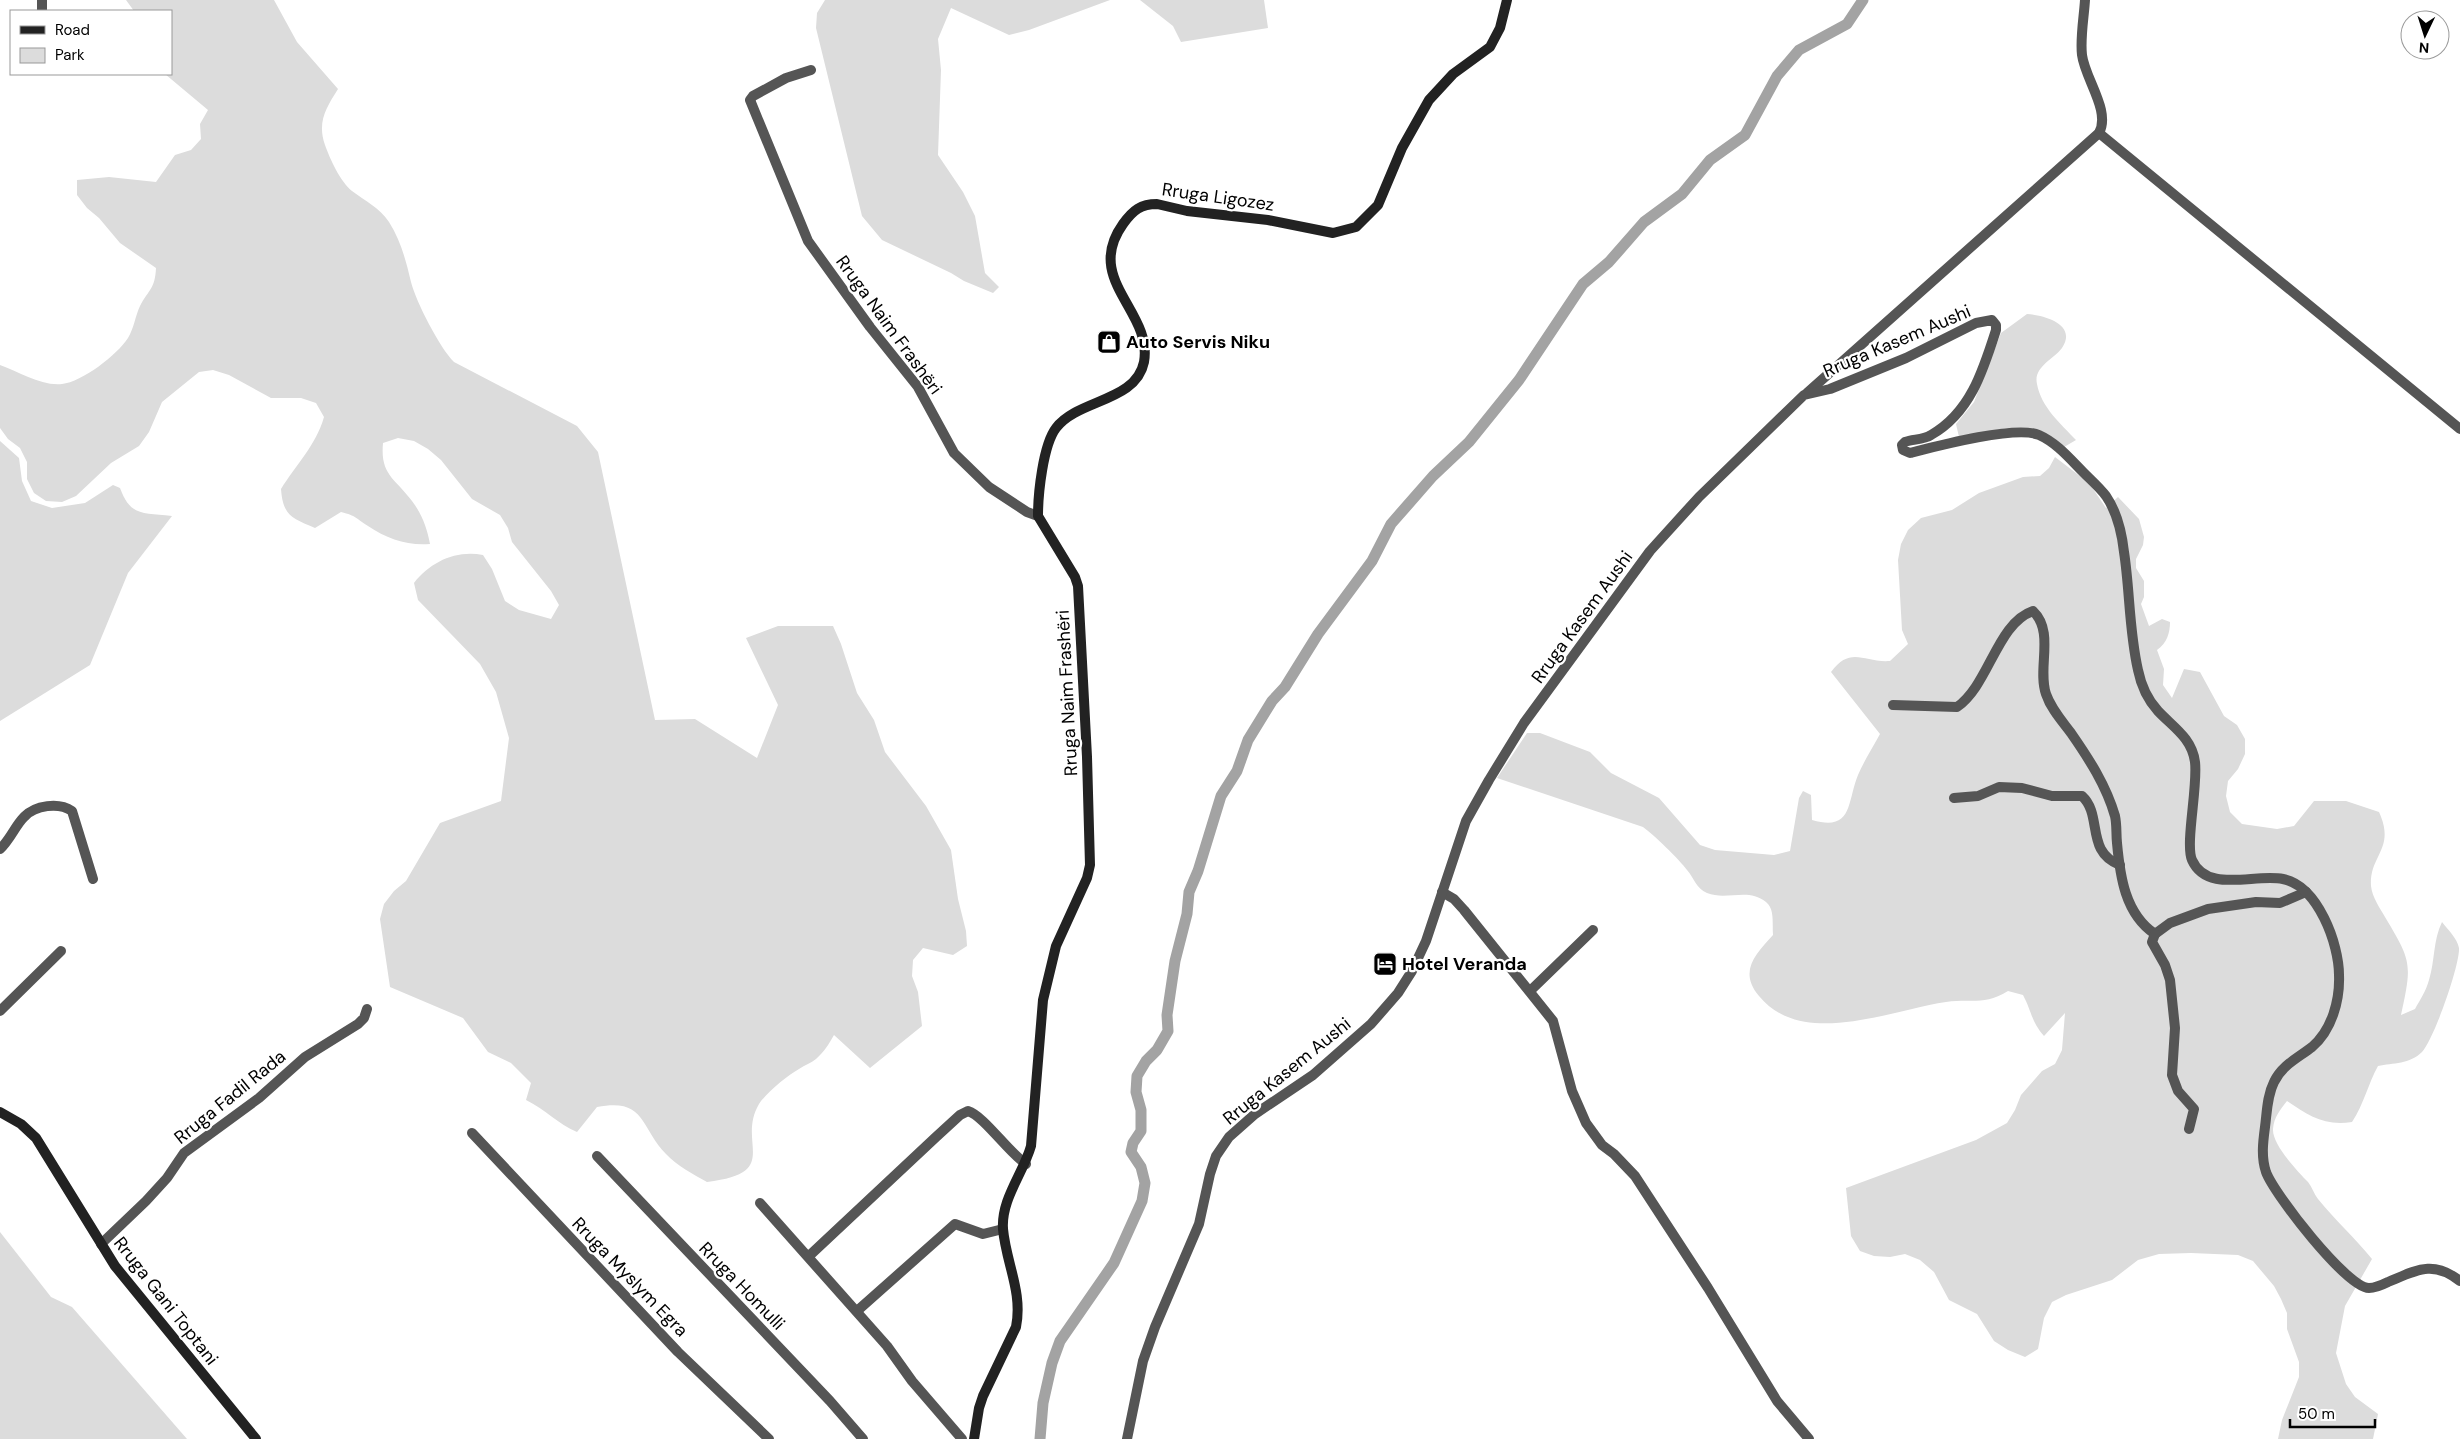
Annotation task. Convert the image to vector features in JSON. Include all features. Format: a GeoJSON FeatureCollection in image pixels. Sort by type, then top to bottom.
{"type":"FeatureCollection","features":[{"type":"Feature","properties":{"kind":"street","name":"Rruga Ligozez"},"geometry":{"type":"LineString","coordinates":[[1038,516],[1039,492],[1049,438],[1057,426],[1075,413],[1126,388],[1136,379],[1141,370],[1144,352],[1139,331],[1120,292],[1110,262],[1114,240],[1134,210],[1147,204],[1157,204],[1187,212],[1268,220],[1333,233],[1356,227],[1378,205],[1402,148],[1428,100],[1453,74],[1490,47],[1500,28],[1507,0]]}},
{"type":"Feature","properties":{"kind":"street"},"geometry":{"type":"LineString","coordinates":[[1804,395],[2099,133],[2104,124],[2102,111],[2082,55],[2085,0]]}},
{"type":"Feature","properties":{"kind":"street","name":"Rruga Naim Frashëri"},"geometry":{"type":"LineString","coordinates":[[811,70],[786,78],[753,96],[750,100],[808,241],[870,327],[918,387],[954,453],[989,486],[1027,512],[1038,516],[1075,577],[1078,586],[1087,757],[1090,865],[1087,878],[1056,946],[1043,1000],[1035,1120],[1026,1164],[1007,1199],[1003,1229],[1019,1300],[1018,1315],[1016,1327],[981,1402],[974,1439]]}},
{"type":"Feature","properties":{"kind":"street"},"geometry":{"type":"LineString","coordinates":[[2099,133],[2460,429]]}},
{"type":"Feature","properties":{"kind":"street","name":"Rruga Kasem Aushi"},"geometry":{"type":"LineString","coordinates":[[1127,1439],[1143,1361],[1155,1327],[1199,1224],[1216,1156],[1229,1137],[1256,1114],[1313,1075],[1371,1024],[1391,1002],[1412,972],[1426,941],[1466,821],[1489,780],[1524,723],[1650,551],[1699,497],[1804,395],[1830,388],[1906,358],[1976,323],[1992,320],[1996,325],[1996,330],[1978,382],[1968,399],[1950,423],[1929,437],[1905,442],[1902,444],[1903,450],[1910,453],[1988,435],[2017,432],[2036,434],[2057,446],[2106,496],[2118,522],[2124,552],[2138,672],[2146,695],[2158,711],[2186,738],[2194,758],[2196,786],[2190,852],[2194,863],[2202,874],[2220,880],[2283,879],[2306,892],[2329,926],[2333,941],[2339,974],[2337,1002],[2329,1024],[2315,1044],[2286,1065],[2275,1079],[2269,1093],[2262,1151],[2266,1173],[2291,1211],[2340,1270],[2355,1283],[2367,1288],[2378,1286],[2420,1269],[2430,1268],[2448,1272],[2460,1281]]}},
{"type":"Feature","properties":{"kind":"street"},"geometry":{"type":"LineString","coordinates":[[1893,706],[1957,707],[1978,684],[1996,650],[2018,618],[2033,611],[2039,617],[2044,632],[2043,680],[2047,696],[2054,710],[2094,767],[2101,782],[2116,819],[2120,865],[2125,894],[2140,922],[2154,934]]}},
{"type":"Feature","properties":{"kind":"street"},"geometry":{"type":"LineString","coordinates":[[1954,798],[1978,796],[1999,787],[2022,788],[2052,796],[2082,796],[2092,808],[2094,831],[2103,853],[2113,862],[2120,865]]}},
{"type":"Feature","properties":{"kind":"street"},"geometry":{"type":"LineString","coordinates":[[0,849],[25,815],[48,806],[62,806],[72,811],[93,880]]}},
{"type":"Feature","properties":{"kind":"street"},"geometry":{"type":"LineString","coordinates":[[1442,892],[1454,899],[1464,910],[1553,1021],[1572,1091],[1586,1124],[1602,1145],[1614,1154],[1635,1176],[1708,1288],[1777,1401],[1809,1439]]}},
{"type":"Feature","properties":{"kind":"street"},"geometry":{"type":"LineString","coordinates":[[2189,1129],[2194,1109],[2178,1090],[2172,1075],[2174,1012],[2168,972],[2152,942],[2154,934],[2170,923],[2208,909],[2256,902],[2280,903],[2306,892]]}},
{"type":"Feature","properties":{"kind":"street"},"geometry":{"type":"LineString","coordinates":[[1530,991],[1592,930]]}},
{"type":"Feature","properties":{"kind":"street"},"geometry":{"type":"LineString","coordinates":[[0,1011],[61,951]]}},
{"type":"Feature","properties":{"kind":"street","name":"Rruga Fadil Rada"},"geometry":{"type":"LineString","coordinates":[[101,1244],[167,1178],[184,1153],[259,1098],[305,1057],[358,1024],[364,1018],[367,1009]]}},
{"type":"Feature","properties":{"kind":"street"},"geometry":{"type":"LineString","coordinates":[[809,1256],[960,1115],[968,1111],[979,1117],[1014,1156],[1026,1164]]}},
{"type":"Feature","properties":{"kind":"street","name":"Rruga Gani Toptani"},"geometry":{"type":"LineString","coordinates":[[0,1112],[21,1124],[36,1138],[115,1266],[256,1439]]}},
{"type":"Feature","properties":{"kind":"street","name":"Rruga Myslym Egra"},"geometry":{"type":"LineString","coordinates":[[472,1133],[678,1352],[769,1439]]}},
{"type":"Feature","properties":{"kind":"street","name":"Rruga Homulli"},"geometry":{"type":"LineString","coordinates":[[597,1156],[864,1439]]}},
{"type":"Feature","properties":{"kind":"street"},"geometry":{"type":"LineString","coordinates":[[760,1203],[887,1346],[912,1381],[962,1439]]}},
{"type":"Feature","properties":{"kind":"street"},"geometry":{"type":"LineString","coordinates":[[857,1311],[955,1224],[983,1234],[1003,1229]]}},
{"type":"Feature","properties":{"kind":"green space"},"geometry":{"type":"Polygon","coordinates":[[[126,0],[274,0],[297,42],[338,89],[322,122],[325,145],[333,163],[348,187],[376,208],[389,222],[400,244],[418,301],[429,324],[448,355],[454,362],[577,426],[598,452],[655,720],[695,719],[757,758],[778,705],[746,638],[778,626],[833,626],[857,693],[874,720],[885,752],[926,806],[951,850],[967,946],[953,955],[923,948],[913,960],[912,976],[918,992],[922,1026],[870,1068],[834,1035],[816,1059],[789,1075],[759,1104],[753,1118],[753,1154],[751,1164],[744,1172],[730,1178],[707,1182],[685,1170],[657,1144],[640,1117],[625,1107],[613,1105],[597,1107],[577,1132],[570,1129],[526,1100],[531,1083],[511,1063],[488,1052],[463,1018],[390,987],[380,919],[384,904],[394,891],[406,881],[440,823],[501,801],[509,738],[496,692],[480,664],[418,600],[414,583],[428,569],[444,559],[463,554],[483,555],[492,569],[505,601],[519,610],[551,619],[559,605],[551,591],[512,542],[508,528],[500,515],[472,499],[441,460],[428,449],[414,441],[398,438],[383,443],[386,469],[419,511],[426,527],[430,544],[406,543],[390,538],[375,531],[353,516],[341,512],[315,528],[300,521],[287,511],[281,489],[316,437],[324,417],[316,403],[301,398],[271,398],[229,375],[213,370],[199,372],[162,402],[149,432],[139,446],[111,463],[76,496],[62,502],[46,501],[34,493],[27,479],[27,462],[20,448],[8,439],[0,428],[0,365],[38,381],[54,384],[70,382],[89,373],[116,352],[128,338],[140,306],[153,285],[156,268],[120,243],[99,218],[87,208],[77,195],[77,180],[109,177],[156,182],[175,155],[191,150],[201,139],[200,124],[208,110],[166,75],[172,75],[172,10],[133,10],[126,0]]]}},
{"type":"Feature","properties":{"kind":"green space"},"geometry":{"type":"Polygon","coordinates":[[[825,0],[1110,0],[1029,30],[1009,35],[951,8],[938,39],[941,70],[938,155],[963,192],[975,216],[985,273],[999,287],[993,293],[964,281],[882,240],[862,216],[816,28],[817,13],[825,0]]]}},
{"type":"Feature","properties":{"kind":"green space"},"geometry":{"type":"Polygon","coordinates":[[[1140,0],[1264,0],[1268,28],[1181,42],[1173,26],[1140,0]]]}},
{"type":"Feature","properties":{"kind":"green space"},"geometry":{"type":"Polygon","coordinates":[[[2027,314],[2041,316],[2057,322],[2066,333],[2066,340],[2062,348],[2038,373],[2037,384],[2047,408],[2076,440],[2059,450],[2020,428],[2006,428],[1959,437],[1956,424],[1974,402],[2001,333],[2027,314]]]}},
{"type":"Feature","properties":{"kind":"green space"},"geometry":{"type":"Polygon","coordinates":[[[0,441],[19,458],[22,481],[31,501],[52,508],[85,503],[113,485],[120,488],[124,498],[134,509],[140,512],[172,516],[128,573],[90,665],[0,721],[0,441]]]}},
{"type":"Feature","properties":{"kind":"green space"},"geometry":{"type":"Polygon","coordinates":[[[2055,457],[2089,483],[2106,508],[2118,497],[2139,519],[2144,537],[2143,545],[2136,559],[2136,568],[2144,581],[2144,597],[2141,604],[2149,626],[2162,619],[2170,622],[2167,637],[2157,650],[2164,669],[2163,685],[2172,698],[2184,669],[2200,672],[2224,716],[2237,725],[2245,739],[2245,754],[2238,769],[2228,781],[2226,796],[2230,812],[2242,824],[2277,829],[2294,826],[2314,801],[2346,801],[2379,812],[2385,835],[2381,851],[2371,875],[2371,886],[2376,902],[2405,954],[2408,973],[2401,1015],[2415,1009],[2426,988],[2431,973],[2437,936],[2442,922],[2458,944],[2458,957],[2451,985],[2427,1044],[2422,1052],[2412,1059],[2378,1066],[2352,1122],[2333,1123],[2317,1119],[2287,1101],[2278,1114],[2273,1129],[2276,1142],[2286,1157],[2308,1182],[2325,1207],[2372,1259],[2345,1306],[2336,1353],[2346,1384],[2355,1397],[2378,1414],[2373,1439],[2278,1439],[2282,1420],[2299,1377],[2299,1362],[2287,1329],[2287,1313],[2274,1286],[2253,1261],[2238,1255],[2159,1254],[2138,1260],[2112,1280],[2066,1295],[2052,1302],[2044,1318],[2038,1349],[2025,1357],[2008,1350],[1994,1341],[1977,1314],[1949,1300],[1934,1272],[1920,1260],[1905,1254],[1890,1257],[1874,1256],[1860,1251],[1851,1236],[1846,1188],[1976,1140],[2007,1123],[2021,1095],[2042,1071],[2055,1064],[2062,1050],[2065,1013],[2044,1036],[2034,1021],[2023,995],[2008,991],[2000,996],[1985,1000],[1946,1002],[1848,1022],[1823,1023],[1799,1020],[1777,1012],[1759,996],[1750,979],[1752,963],[1773,935],[1772,913],[1766,902],[1752,895],[1722,896],[1703,891],[1678,860],[1643,827],[1497,778],[1527,733],[1540,733],[1590,752],[1611,773],[1659,798],[1700,845],[1715,850],[1774,855],[1790,851],[1799,798],[1803,791],[1811,795],[1812,820],[1825,823],[1835,822],[1842,818],[1849,804],[1860,770],[1880,734],[1831,672],[1845,659],[1852,657],[1890,661],[1908,644],[1902,630],[1898,560],[1901,544],[1908,530],[1921,518],[1952,510],[1979,493],[2023,477],[2040,476],[2049,468],[2055,457]]]}},
{"type":"Feature","properties":{"kind":"green space"},"geometry":{"type":"Polygon","coordinates":[[[0,1232],[51,1297],[72,1307],[187,1439],[0,1439],[0,1232]]]}},
{"type":"Feature","properties":{"kind":"waterway"},"geometry":{"type":"LineString","coordinates":[[1040,1439],[1043,1403],[1052,1363],[1060,1341],[1114,1263],[1142,1201],[1145,1183],[1141,1167],[1131,1152],[1133,1143],[1141,1131],[1141,1110],[1136,1092],[1137,1076],[1146,1061],[1157,1050],[1168,1031],[1167,1015],[1175,961],[1187,914],[1189,892],[1198,871],[1221,796],[1237,771],[1248,740],[1272,701],[1285,687],[1318,634],[1372,561],[1391,524],[1433,476],[1469,442],[1519,380],[1583,284],[1609,262],[1644,222],[1682,194],[1710,160],[1745,135],[1777,76],[1799,50],[1847,24],[1863,0]]}},
{"type":"Feature","properties":{"kind":"place","name":"Auto Servis Niku"},"geometry":{"type":"Point","coordinates":[1109,342]}},
{"type":"Feature","properties":{"kind":"place","name":"Hotel Veranda"},"geometry":{"type":"Point","coordinates":[1385,964]}}]}
